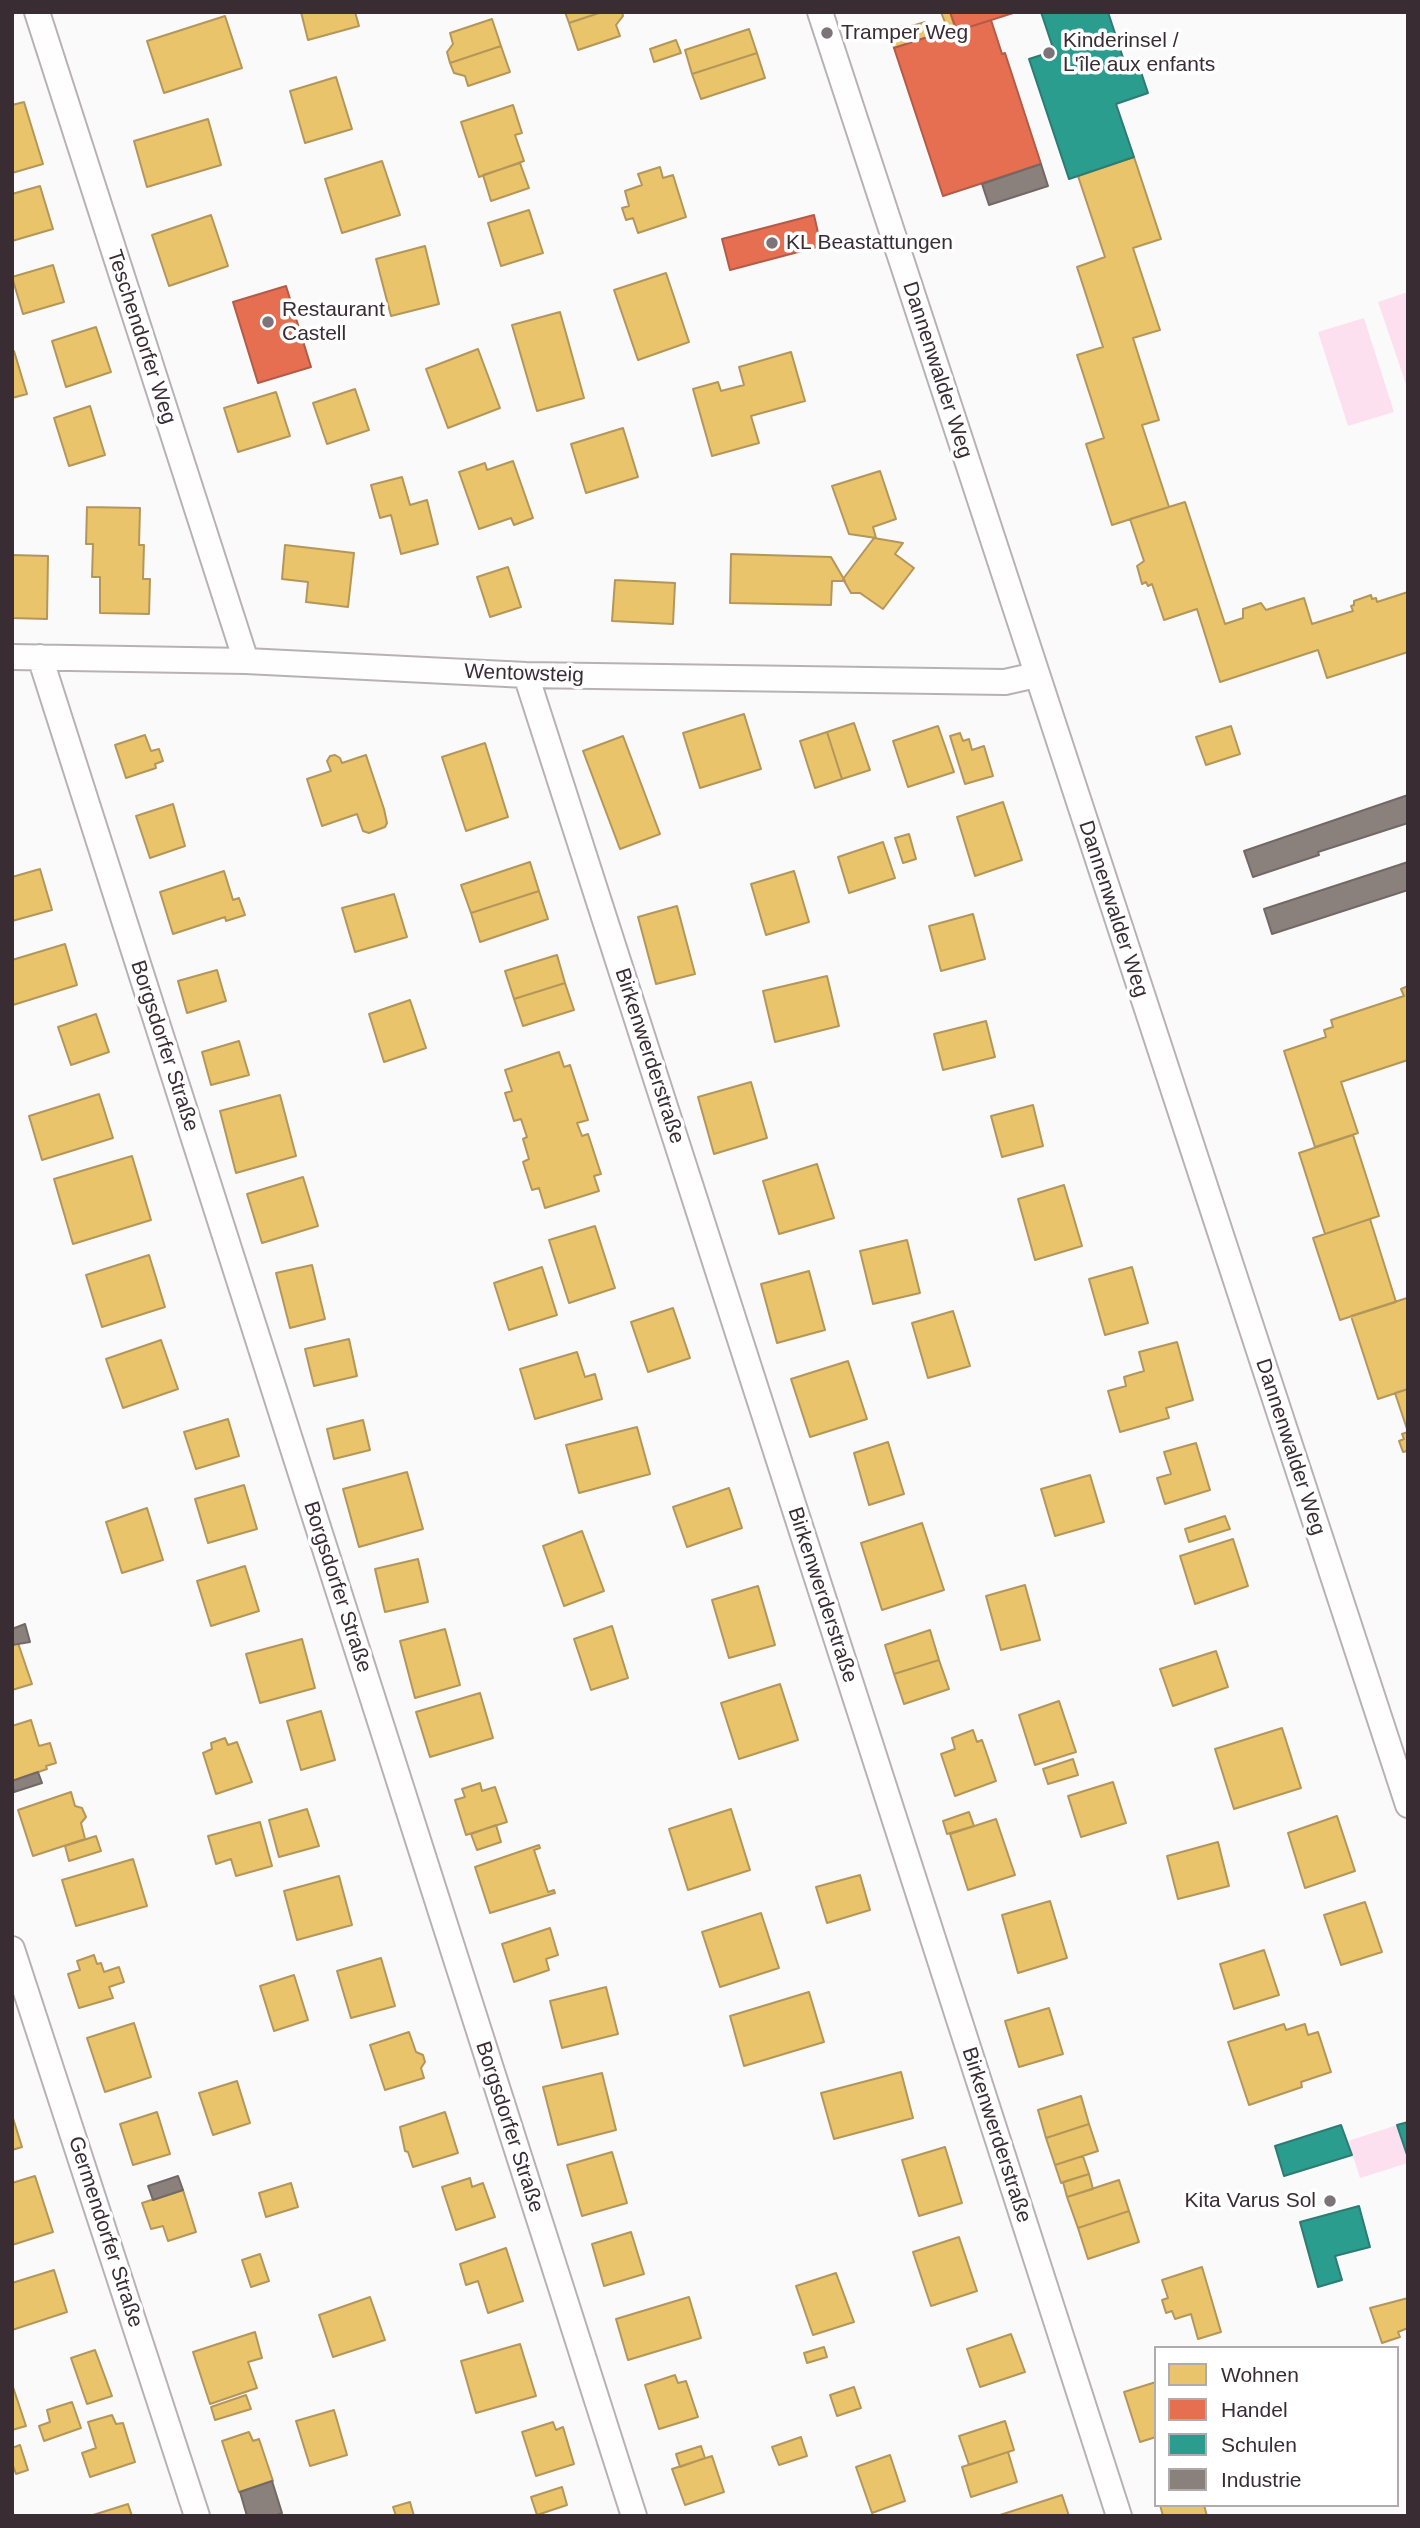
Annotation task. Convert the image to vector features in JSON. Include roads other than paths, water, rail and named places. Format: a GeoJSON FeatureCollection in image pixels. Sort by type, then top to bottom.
{"type":"FeatureCollection","features":[{"type":"Feature","properties":{"kind":"street","name":"Teschendorfer Weg"},"geometry":{"type":"LineString","coordinates":[[37,12],[246,661]]}},
{"type":"Feature","properties":{"kind":"street","name":"Dannenwalder Weg"},"geometry":{"type":"LineString","coordinates":[[820,12],[1408,1805]]}},
{"type":"Feature","properties":{"kind":"street","name":"Wentowsteig"},"geometry":{"type":"LineString","coordinates":[[12,657],[246,661],[526,675],[1005,682],[1036,675]]}},
{"type":"Feature","properties":{"kind":"street","name":"Borgsdorfer Straße"},"geometry":{"type":"LineString","coordinates":[[40,657],[634,2516]]}},
{"type":"Feature","properties":{"kind":"street","name":"Birkenwerderstraße"},"geometry":{"type":"LineString","coordinates":[[526,675],[1119,2516]]}},
{"type":"Feature","properties":{"kind":"street","name":"Germendorfer Straße"},"geometry":{"type":"LineString","coordinates":[[12,1948],[197,2516]]}},
{"type":"Feature","properties":{"kind":"place","name":"Tramper Weg"},"geometry":{"type":"Point","coordinates":[827,33]}},
{"type":"Feature","properties":{"kind":"place","name":"Kinderinsel / L'île aux enfants"},"geometry":{"type":"Point","coordinates":[1049,53]}},
{"type":"Feature","properties":{"kind":"place","name":"KL Beastattungen"},"geometry":{"type":"Point","coordinates":[772,243]}},
{"type":"Feature","properties":{"kind":"place","name":"Restaurant Castell"},"geometry":{"type":"Point","coordinates":[268,322]}},
{"type":"Feature","properties":{"kind":"place","name":"Kita Varus Sol"},"geometry":{"type":"Point","coordinates":[1330,2201]}}]}
